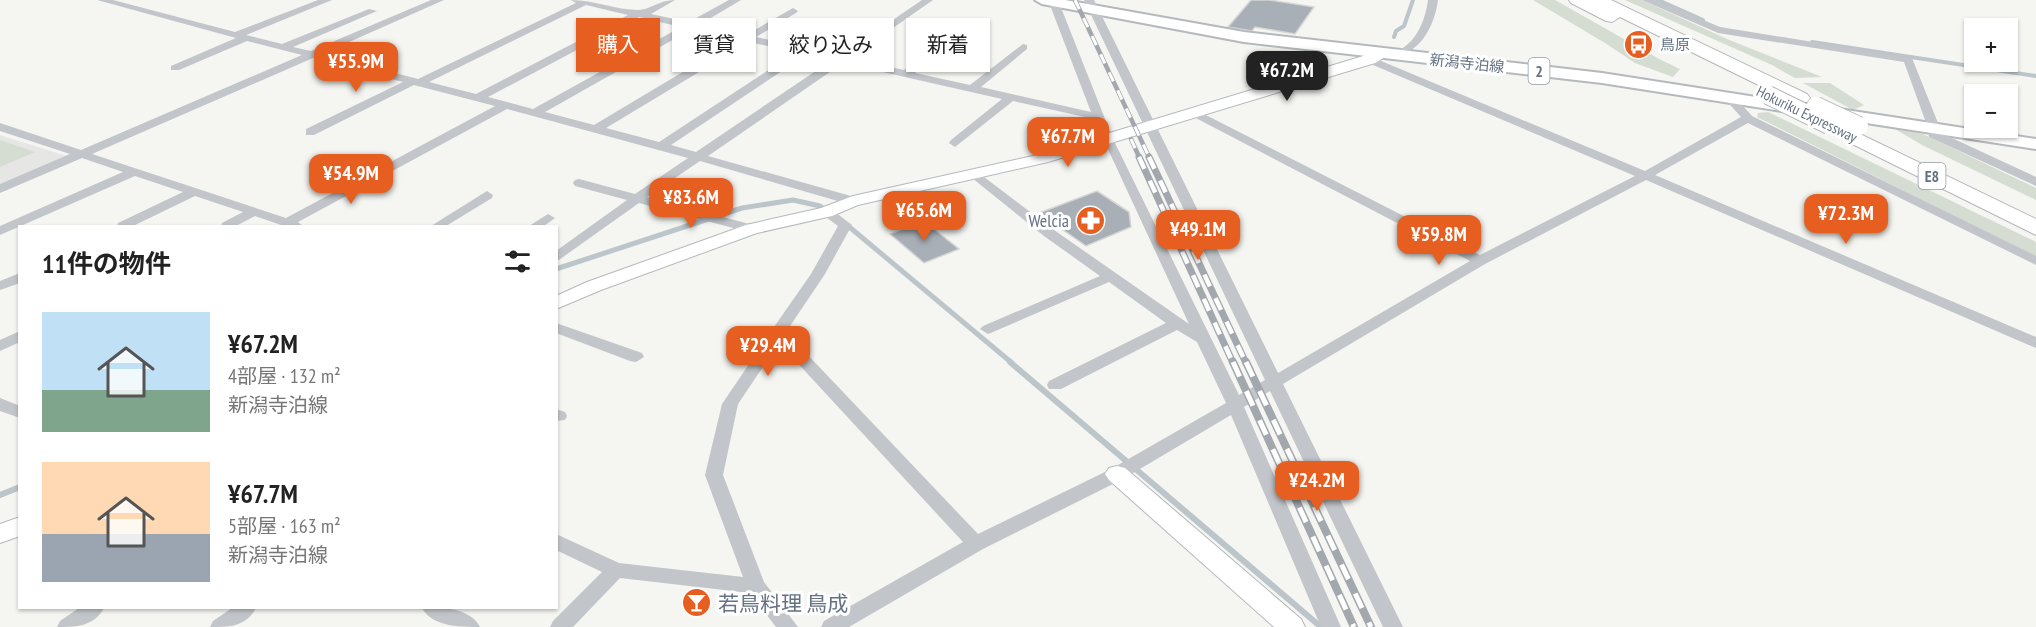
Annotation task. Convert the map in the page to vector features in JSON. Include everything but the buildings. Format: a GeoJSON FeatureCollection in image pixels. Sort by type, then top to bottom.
{"type":"FeatureCollection","features":[{"type":"Feature","properties":{"kind":"highway","name":"Hokuriku Expressway"},"geometry":{"type":"LineString","coordinates":[[1577,0],[2036,228]]}},
{"type":"Feature","properties":{"kind":"highway","name":"Hokuriku Expressway"},"geometry":{"type":"LineString","coordinates":[[1598,0],[2036,213]]}},
{"type":"Feature","properties":{"kind":"main road","name":"新潟寺泊線"},"geometry":{"type":"LineString","coordinates":[[1050,1],[1091,5],[1244,37],[1377,57],[1602,78],[2036,144]]}},
{"type":"Feature","properties":{"kind":"street"},"geometry":{"type":"LineString","coordinates":[[102,0],[661,146],[852,201]]}},
{"type":"Feature","properties":{"kind":"street"},"geometry":{"type":"LineString","coordinates":[[175,68],[241,36],[327,0]]}},
{"type":"Feature","properties":{"kind":"street"},"geometry":{"type":"LineString","coordinates":[[0,189],[438,0]]}},
{"type":"Feature","properties":{"kind":"street"},"geometry":{"type":"LineString","coordinates":[[610,7],[626,0]]}},
{"type":"Feature","properties":{"kind":"street"},"geometry":{"type":"LineString","coordinates":[[478,98],[670,0]]}},
{"type":"Feature","properties":{"kind":"street"},"geometry":{"type":"LineString","coordinates":[[702,18],[736,0]]}},
{"type":"Feature","properties":{"kind":"street"},"geometry":{"type":"LineString","coordinates":[[894,23],[928,0]]}},
{"type":"Feature","properties":{"kind":"street"},"geometry":{"type":"LineString","coordinates":[[558,302],[594,286],[752,229],[826,212],[852,201],[976,176],[1151,127],[1377,57],[1401,53],[1422,32],[1432,13],[1433,0]]}},
{"type":"Feature","properties":{"kind":"street"},"geometry":{"type":"LineString","coordinates":[[1647,0],[1718,30],[1908,60],[1934,128],[1934,134],[2036,182]]}},
{"type":"Feature","properties":{"kind":"street"},"geometry":{"type":"LineString","coordinates":[[310,132],[581,1],[672,20]]}},
{"type":"Feature","properties":{"kind":"street"},"geometry":{"type":"LineString","coordinates":[[1050,1],[1107,139],[1235,404],[1330,627]]}},
{"type":"Feature","properties":{"kind":"street"},"geometry":{"type":"LineString","coordinates":[[1091,5],[1393,627]]}},
{"type":"Feature","properties":{"kind":"street"},"geometry":{"type":"LineString","coordinates":[[284,47],[372,11]]}},
{"type":"Feature","properties":{"kind":"street"},"geometry":{"type":"LineString","coordinates":[[756,31],[793,11]]}},
{"type":"Feature","properties":{"kind":"street"},"geometry":{"type":"LineString","coordinates":[[533,114],[672,35]]}},
{"type":"Feature","properties":{"kind":"street"},"geometry":{"type":"LineString","coordinates":[[972,89],[1023,47]]}},
{"type":"Feature","properties":{"kind":"street"},"geometry":{"type":"LineString","coordinates":[[1377,57],[1643,177],[2036,343]]}},
{"type":"Feature","properties":{"kind":"street"},"geometry":{"type":"LineString","coordinates":[[894,71],[1099,117]]}},
{"type":"Feature","properties":{"kind":"street"},"geometry":{"type":"LineString","coordinates":[[596,129],[689,72]]}},
{"type":"Feature","properties":{"kind":"street"},"geometry":{"type":"LineString","coordinates":[[661,146],[773,72]]}},
{"type":"Feature","properties":{"kind":"street"},"geometry":{"type":"LineString","coordinates":[[558,257],[820,72]]}},
{"type":"Feature","properties":{"kind":"street"},"geometry":{"type":"LineString","coordinates":[[955,143],[1011,97]]}},
{"type":"Feature","properties":{"kind":"street"},"geometry":{"type":"LineString","coordinates":[[1730,98],[1748,118],[2036,261]]}},
{"type":"Feature","properties":{"kind":"street"},"geometry":{"type":"LineString","coordinates":[[0,128],[291,225],[504,106]]}},
{"type":"Feature","properties":{"kind":"street"},"geometry":{"type":"LineString","coordinates":[[1194,113],[1480,261]]}},
{"type":"Feature","properties":{"kind":"street"},"geometry":{"type":"LineString","coordinates":[[831,627],[976,544],[1117,474],[1480,261],[1643,177],[1748,118]]}},
{"type":"Feature","properties":{"kind":"street"},"geometry":{"type":"LineString","coordinates":[[0,231],[131,172]]}},
{"type":"Feature","properties":{"kind":"street"},"geometry":{"type":"LineString","coordinates":[[976,176],[1049,234],[1177,324],[1205,340]]}},
{"type":"Feature","properties":{"kind":"street"},"geometry":{"type":"LineString","coordinates":[[579,183],[752,229]]}},
{"type":"Feature","properties":{"kind":"street"},"geometry":{"type":"LineString","coordinates":[[125,225],[194,192]]}},
{"type":"Feature","properties":{"kind":"street"},"geometry":{"type":"LineString","coordinates":[[440,225],[487,195]]}},
{"type":"Feature","properties":{"kind":"street"},"geometry":{"type":"LineString","coordinates":[[788,627],[756,586],[714,475],[730,404],[777,331],[818,274],[845,225],[826,212]]}},
{"type":"Feature","properties":{"kind":"street"},"geometry":{"type":"LineString","coordinates":[[229,225],[252,213]]}},
{"type":"Feature","properties":{"kind":"street"},"geometry":{"type":"LineString","coordinates":[[988,329],[1111,276]]}},
{"type":"Feature","properties":{"kind":"street"},"geometry":{"type":"LineString","coordinates":[[0,286],[18,278]]}},
{"type":"Feature","properties":{"kind":"street"},"geometry":{"type":"LineString","coordinates":[[1055,385],[1177,324]]}},
{"type":"Feature","properties":{"kind":"street"},"geometry":{"type":"LineString","coordinates":[[558,329],[636,357]]}},
{"type":"Feature","properties":{"kind":"street"},"geometry":{"type":"LineString","coordinates":[[777,331],[976,544]]}},
{"type":"Feature","properties":{"kind":"street"},"geometry":{"type":"LineString","coordinates":[[0,346],[18,337]]}},
{"type":"Feature","properties":{"kind":"street"},"geometry":{"type":"LineString","coordinates":[[1117,474],[1292,627]]}},
{"type":"Feature","properties":{"kind":"street"},"geometry":{"type":"LineString","coordinates":[[0,534],[18,527]]}},
{"type":"Feature","properties":{"kind":"street"},"geometry":{"type":"LineString","coordinates":[[558,542],[616,570],[756,586]]}},
{"type":"Feature","properties":{"kind":"street"},"geometry":{"type":"LineString","coordinates":[[560,627],[616,570]]}},
{"type":"Feature","properties":{"kind":"street"},"geometry":{"type":"LineString","coordinates":[[67,627],[93,609]]}},
{"type":"Feature","properties":{"kind":"street"},"geometry":{"type":"LineString","coordinates":[[220,627],[245,609]]}},
{"type":"Feature","properties":{"kind":"street"},"geometry":{"type":"LineString","coordinates":[[434,609],[470,627]]}},
{"type":"Feature","properties":{"kind":"shaded area"},"geometry":{"type":"Polygon","coordinates":[[[1533,0],[1555,0],[1680,69],[1673,77],[1635,63],[1533,0]]]}},
{"type":"Feature","properties":{"kind":"shaded area"},"geometry":{"type":"Polygon","coordinates":[[[1625,0],[1642,0],[1727,39],[1822,77],[1795,78],[1772,65],[1625,0]]]}},
{"type":"Feature","properties":{"kind":"shaded area"},"geometry":{"type":"Polygon","coordinates":[[[1803,83],[1830,83],[1864,105],[1853,110],[1803,83]]]}},
{"type":"Feature","properties":{"kind":"shaded area"},"geometry":{"type":"Polygon","coordinates":[[[1768,112],[2036,242],[2036,257],[1757,117],[1758,113],[1768,112]]]}},
{"type":"Feature","properties":{"kind":"shaded area"},"geometry":{"type":"Polygon","coordinates":[[[1895,129],[1923,134],[2036,188],[2036,200],[1922,145],[1895,129]]]}},
{"type":"Feature","properties":{"kind":"shaded area"},"geometry":{"type":"Polygon","coordinates":[[[0,135],[73,158],[0,189],[0,135]]]}},
{"type":"Feature","properties":{"kind":"shaded area"},"geometry":{"type":"Polygon","coordinates":[[[0,140],[35,152],[0,167],[0,140]]]}},
{"type":"Feature","properties":{"kind":"waterway"},"geometry":{"type":"LineString","coordinates":[[1394,37],[1396,31],[1404,26],[1413,0]]}},
{"type":"Feature","properties":{"kind":"waterway"},"geometry":{"type":"LineString","coordinates":[[1658,0],[1703,20]]}},
{"type":"Feature","properties":{"kind":"waterway"},"geometry":{"type":"LineString","coordinates":[[1812,42],[2036,76]]}},
{"type":"Feature","properties":{"kind":"waterway"},"geometry":{"type":"LineString","coordinates":[[558,268],[742,208],[793,200],[820,206],[827,211]]}},
{"type":"Feature","properties":{"kind":"waterway"},"geometry":{"type":"LineString","coordinates":[[847,225],[1012,363]]}},
{"type":"Feature","properties":{"kind":"waterway"},"geometry":{"type":"LineString","coordinates":[[1010,362],[1321,627]]}},
{"type":"Feature","properties":{"kind":"waterway"},"geometry":{"type":"LineString","coordinates":[[0,495],[18,488]]}},
{"type":"Feature","properties":{"kind":"railway"},"geometry":{"type":"LineString","coordinates":[[1075,0],[1150,159]]}},
{"type":"Feature","properties":{"kind":"railway"},"geometry":{"type":"LineString","coordinates":[[1131,139],[1140,159]]}},
{"type":"Feature","properties":{"kind":"railway"},"geometry":{"type":"LineString","coordinates":[[1139,157],[1233,363]]}},
{"type":"Feature","properties":{"kind":"railway"},"geometry":{"type":"LineString","coordinates":[[1149,157],[1246,363]]}},
{"type":"Feature","properties":{"kind":"railway"},"geometry":{"type":"LineString","coordinates":[[1233,362],[1354,627]]}},
{"type":"Feature","properties":{"kind":"railway"},"geometry":{"type":"LineString","coordinates":[[1246,362],[1371,627]]}},
{"type":"Feature","properties":{"kind":"place","name":"鳥原"},"geometry":{"type":"Point","coordinates":[1639,44]}},
{"type":"Feature","properties":{"kind":"place","name":"Welcia"},"geometry":{"type":"Point","coordinates":[1090,220]}},
{"type":"Feature","properties":{"kind":"place","name":"若鳥料理 鳥成"},"geometry":{"type":"Point","coordinates":[697,603]}}]}
